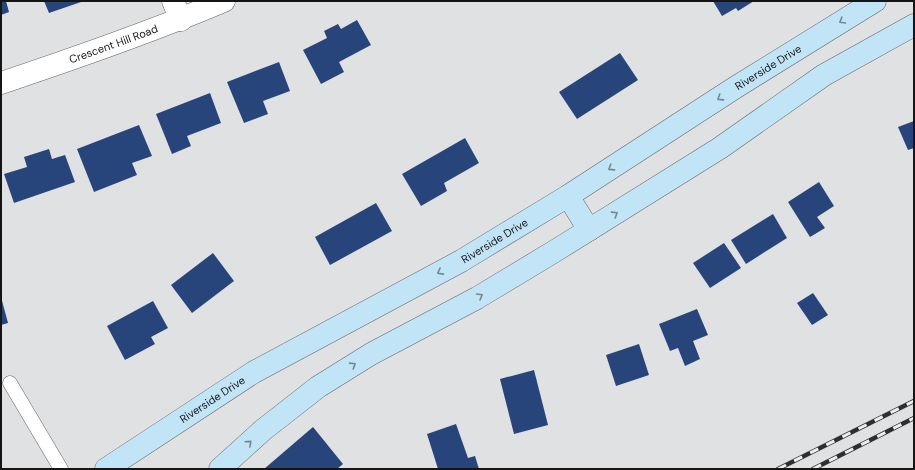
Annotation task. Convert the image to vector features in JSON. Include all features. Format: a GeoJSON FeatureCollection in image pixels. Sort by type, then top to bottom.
{"type":"FeatureCollection","features":[{"type":"Feature","properties":{"kind":"street","name":"Crescent Hill Road"},"geometry":{"type":"LineString","coordinates":[[1,83],[96,51],[177,10],[224,1]]}},
{"type":"Feature","properties":{"kind":"street","name":"Riverside Drive"},"geometry":{"type":"LineString","coordinates":[[106,469],[254,372],[461,261],[568,196],[736,87],[875,1]]}},
{"type":"Feature","properties":{"kind":"street"},"geometry":{"type":"LineString","coordinates":[[220,469],[263,430],[318,387],[371,354],[477,298],[590,230],[720,148],[824,75],[914,25]]}},
{"type":"Feature","properties":{"kind":"street"},"geometry":{"type":"LineString","coordinates":[[568,196],[590,230]]}},
{"type":"Feature","properties":{"kind":"lane"},"geometry":{"type":"LineString","coordinates":[[10,383],[61,469]]}},
{"type":"Feature","properties":{"kind":"building"},"geometry":{"type":"Polygon","coordinates":[[[1,1],[6,1],[9,12],[1,15],[1,1]]]}},
{"type":"Feature","properties":{"kind":"building"},"geometry":{"type":"Polygon","coordinates":[[[44,1],[84,1],[49,13],[44,1]]]}},
{"type":"Feature","properties":{"kind":"building"},"geometry":{"type":"Polygon","coordinates":[[[713,1],[754,1],[738,11],[736,8],[722,16],[713,1]]]}},
{"type":"Feature","properties":{"kind":"building"},"geometry":{"type":"Polygon","coordinates":[[[357,20],[371,45],[339,62],[344,72],[321,84],[303,50],[327,38],[324,31],[338,24],[341,29],[357,20]]]}},
{"type":"Feature","properties":{"kind":"building"},"geometry":{"type":"Polygon","coordinates":[[[620,53],[638,80],[577,119],[559,92],[620,53]]]}},
{"type":"Feature","properties":{"kind":"building"},"geometry":{"type":"Polygon","coordinates":[[[279,62],[290,91],[263,101],[268,114],[244,123],[227,82],[279,62]]]}},
{"type":"Feature","properties":{"kind":"building"},"geometry":{"type":"Polygon","coordinates":[[[210,93],[221,123],[187,136],[191,146],[172,154],[156,114],[210,93]]]}},
{"type":"Feature","properties":{"kind":"building"},"geometry":{"type":"Polygon","coordinates":[[[914,121],[914,148],[908,150],[898,127],[914,121]]]}},
{"type":"Feature","properties":{"kind":"building"},"geometry":{"type":"Polygon","coordinates":[[[139,125],[152,156],[132,163],[137,175],[94,192],[77,149],[139,125]]]}},
{"type":"Feature","properties":{"kind":"building"},"geometry":{"type":"Polygon","coordinates":[[[465,138],[479,163],[444,183],[447,191],[421,206],[402,174],[465,138]]]}},
{"type":"Feature","properties":{"kind":"building"},"geometry":{"type":"Polygon","coordinates":[[[49,149],[52,159],[65,155],[75,182],[14,203],[4,174],[27,167],[24,157],[49,149]]]}},
{"type":"Feature","properties":{"kind":"building"},"geometry":{"type":"Polygon","coordinates":[[[819,182],[834,206],[817,217],[825,228],[810,237],[788,202],[819,182]]]}},
{"type":"Feature","properties":{"kind":"building"},"geometry":{"type":"Polygon","coordinates":[[[376,203],[392,231],[330,265],[315,237],[376,203]]]}},
{"type":"Feature","properties":{"kind":"building"},"geometry":{"type":"Polygon","coordinates":[[[773,214],[787,238],[746,264],[731,240],[773,214]]]}},
{"type":"Feature","properties":{"kind":"building"},"geometry":{"type":"Polygon","coordinates":[[[724,243],[741,268],[710,288],[693,263],[724,243]]]}},
{"type":"Feature","properties":{"kind":"building"},"geometry":{"type":"Polygon","coordinates":[[[213,253],[234,281],[192,313],[171,285],[213,253]]]}},
{"type":"Feature","properties":{"kind":"building"},"geometry":{"type":"Polygon","coordinates":[[[813,293],[828,315],[812,325],[797,303],[813,293]]]}},
{"type":"Feature","properties":{"kind":"building"},"geometry":{"type":"Polygon","coordinates":[[[1,297],[8,323],[1,325],[1,297]]]}},
{"type":"Feature","properties":{"kind":"building"},"geometry":{"type":"Polygon","coordinates":[[[153,301],[168,328],[151,337],[155,344],[125,360],[107,326],[153,301]]]}},
{"type":"Feature","properties":{"kind":"building"},"geometry":{"type":"Polygon","coordinates":[[[697,309],[708,335],[693,341],[700,359],[685,366],[678,348],[670,351],[659,324],[697,309]]]}},
{"type":"Feature","properties":{"kind":"building"},"geometry":{"type":"Polygon","coordinates":[[[639,344],[649,375],[616,386],[606,355],[639,344]]]}},
{"type":"Feature","properties":{"kind":"building"},"geometry":{"type":"Polygon","coordinates":[[[534,370],[548,425],[514,434],[500,379],[534,370]]]}},
{"type":"Feature","properties":{"kind":"building"},"geometry":{"type":"Polygon","coordinates":[[[456,424],[468,458],[475,456],[479,469],[438,469],[427,434],[456,424]]]}},
{"type":"Feature","properties":{"kind":"building"},"geometry":{"type":"Polygon","coordinates":[[[313,427],[343,464],[337,469],[264,469],[313,427]]]}},
{"type":"Feature","properties":{"kind":"railway"},"geometry":{"type":"LineString","coordinates":[[778,469],[914,401]]}},
{"type":"Feature","properties":{"kind":"railway"},"geometry":{"type":"LineString","coordinates":[[813,469],[914,418]]}}]}
